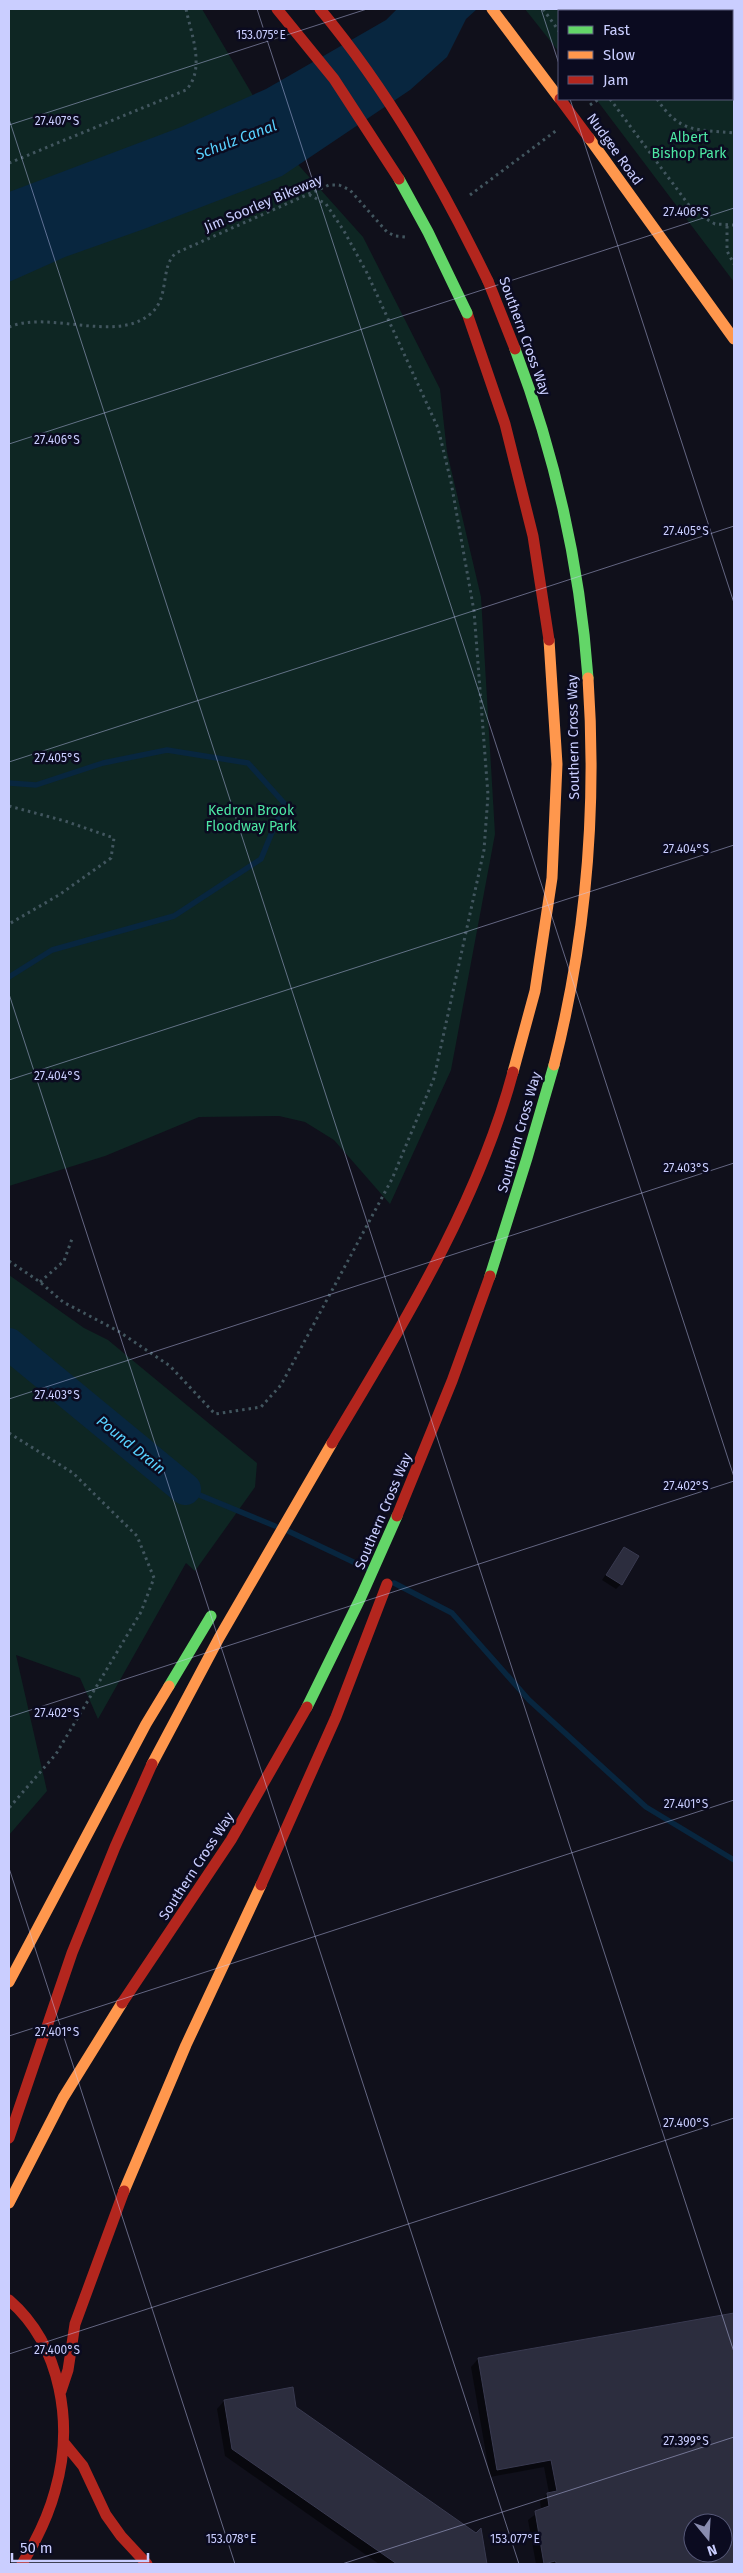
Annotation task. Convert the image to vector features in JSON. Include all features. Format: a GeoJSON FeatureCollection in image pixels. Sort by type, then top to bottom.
{"type":"FeatureCollection","features":[{"type":"Feature","properties":{"kind":"main road","name":"Southern Cross Way"},"geometry":{"type":"LineString","coordinates":[[9,2138],[62,1983],[135,1804],[177,1715],[293,1507],[419,1294],[463,1208],[515,1069],[530,1012],[549,902],[557,811],[558,750],[555,685],[547,604],[520,469],[502,407],[467,313],[432,238],[385,156],[343,91],[276,9]]}},
{"type":"Feature","properties":{"kind":"main road","name":"Southern Cross Way"},"geometry":{"type":"LineString","coordinates":[[9,2203],[69,2086],[193,1901],[251,1808],[310,1704],[363,1597],[400,1511],[466,1344],[512,1214],[568,1005],[581,916],[588,841],[589,692],[583,627],[561,497],[531,394],[488,281],[461,222],[428,162],[358,58],[320,9]]}},
{"type":"Feature","properties":{"kind":"main road","name":"Nudgee Road"},"geometry":{"type":"LineString","coordinates":[[492,9],[558,97]]}},
{"type":"Feature","properties":{"kind":"main road","name":"Nudgee Road"},"geometry":{"type":"LineString","coordinates":[[560,100],[734,339]]}},
{"type":"Feature","properties":{"kind":"main road"},"geometry":{"type":"LineString","coordinates":[[400,1511],[402,1537]]}},
{"type":"Feature","properties":{"kind":"main road"},"geometry":{"type":"LineString","coordinates":[[248,1565],[269,1549]]}},
{"type":"Feature","properties":{"kind":"main road"},"geometry":{"type":"LineString","coordinates":[[61,2390],[68,2370],[75,2324],[118,2206],[186,2045],[288,1828],[336,1717],[393,1570]]}},
{"type":"Feature","properties":{"kind":"main road"},"geometry":{"type":"LineString","coordinates":[[9,1982],[146,1724],[220,1603]]}},
{"type":"Feature","properties":{"kind":"main road"},"geometry":{"type":"LineString","coordinates":[[9,2300],[31,2323],[44,2345],[61,2390],[64,2412],[65,2444],[54,2501],[47,2521],[22,2564]]}},
{"type":"Feature","properties":{"kind":"main road"},"geometry":{"type":"LineString","coordinates":[[65,2444],[82,2466],[106,2516],[121,2536],[147,2564]]}},
{"type":"Feature","properties":{"kind":"path"},"geometry":{"type":"LineString","coordinates":[[9,163],[186,90],[193,81],[196,71],[186,9]]}},
{"type":"Feature","properties":{"kind":"path"},"geometry":{"type":"LineString","coordinates":[[542,9],[558,30]]}},
{"type":"Feature","properties":{"kind":"path"},"geometry":{"type":"LineString","coordinates":[[584,110],[598,100]]}},
{"type":"Feature","properties":{"kind":"path"},"geometry":{"type":"LineString","coordinates":[[611,100],[694,212],[709,222],[727,226],[734,225]]}},
{"type":"Feature","properties":{"kind":"path"},"geometry":{"type":"LineString","coordinates":[[658,100],[669,114],[689,128],[710,133],[734,133]]}},
{"type":"Feature","properties":{"kind":"path"},"geometry":{"type":"LineString","coordinates":[[467,196],[561,127]]}},
{"type":"Feature","properties":{"kind":"path","name":"Jim Soorley Bikeway"},"geometry":{"type":"LineString","coordinates":[[9,327],[26,323],[115,326],[139,321],[152,312],[158,304],[164,291],[169,263],[176,253],[329,185],[346,188],[387,232],[400,237],[413,234]]}},
{"type":"Feature","properties":{"kind":"path"},"geometry":{"type":"LineString","coordinates":[[9,1261],[40,1282],[63,1302],[118,1331],[170,1366],[215,1414],[261,1407],[281,1385],[392,1179],[434,1078],[484,850],[488,795],[474,612],[451,482],[438,428],[367,273],[344,231],[326,204],[308,194]]}},
{"type":"Feature","properties":{"kind":"path"},"geometry":{"type":"LineString","coordinates":[[727,226],[727,251],[734,264]]}},
{"type":"Feature","properties":{"kind":"path"},"geometry":{"type":"LineString","coordinates":[[9,806],[65,821],[114,838],[111,858],[59,895],[9,924]]}},
{"type":"Feature","properties":{"kind":"path"},"geometry":{"type":"LineString","coordinates":[[40,1282],[64,1261],[73,1236]]}},
{"type":"Feature","properties":{"kind":"path"},"geometry":{"type":"LineString","coordinates":[[9,1433],[73,1474],[137,1536],[154,1578],[141,1612],[56,1754],[9,1808]]}},
{"type":"Feature","properties":{"kind":"green space","name":"Kedron Brook Floodway Park"},"geometry":{"type":"Polygon","coordinates":[[[9,9],[202,9],[285,150],[363,237],[440,389],[447,452],[481,597],[495,834],[451,1070],[390,1204],[334,1140],[305,1122],[279,1116],[199,1117],[105,1156],[9,1186],[9,9]]]}},
{"type":"Feature","properties":{"kind":"green space","name":"Albert Bishop Park"},"geometry":{"type":"Polygon","coordinates":[[[525,9],[734,9],[734,282],[597,100],[733,100],[733,10],[558,10],[558,51],[525,9]]]}},
{"type":"Feature","properties":{"kind":"green space"},"geometry":{"type":"Polygon","coordinates":[[[9,1275],[84,1328],[108,1340],[257,1463],[255,1487],[195,1571],[186,1563],[98,1719],[80,1678],[16,1655],[47,1791],[9,1835],[9,1275]]]}},
{"type":"Feature","properties":{"kind":"water","name":"Schulz Canal"},"geometry":{"type":"Polygon","coordinates":[[[397,9],[477,9],[466,19],[447,57],[410,90],[282,176],[65,257],[9,282],[9,192],[181,127],[266,89],[386,20],[397,9]]]}},
{"type":"Feature","properties":{"kind":"building"},"geometry":{"type":"Polygon","coordinates":[[[624,1547],[639,1556],[622,1585],[606,1575],[624,1547]]]}},
{"type":"Feature","properties":{"kind":"building"},"geometry":{"type":"Polygon","coordinates":[[[734,2313],[734,2564],[557,2564],[555,2561],[544,2564],[535,2511],[549,2506],[547,2493],[557,2491],[551,2460],[497,2470],[478,2358],[734,2313]]]}},
{"type":"Feature","properties":{"kind":"building"},"geometry":{"type":"Polygon","coordinates":[[[293,2387],[296,2407],[476,2533],[481,2528],[487,2564],[397,2564],[232,2449],[224,2400],[293,2387]]]}},
{"type":"Feature","properties":{"kind":"waterway"},"geometry":{"type":"LineString","coordinates":[[9,783],[36,785],[103,763],[167,750],[248,763],[284,803],[261,859],[174,916],[52,950],[9,977]]}},
{"type":"Feature","properties":{"kind":"waterway","name":"Pound Drain"},"geometry":{"type":"LineString","coordinates":[[9,1344],[185,1489]]}},
{"type":"Feature","properties":{"kind":"waterway"},"geometry":{"type":"LineString","coordinates":[[185,1489],[275,1526]]}},
{"type":"Feature","properties":{"kind":"waterway"},"geometry":{"type":"LineString","coordinates":[[288,1531],[366,1568]]}},
{"type":"Feature","properties":{"kind":"waterway"},"geometry":{"type":"LineString","coordinates":[[394,1583],[452,1613],[529,1700],[646,1807],[734,1860]]}},
{"type":"Feature","properties":{"kind":"traffic: fast"},"geometry":{"type":"LineString","coordinates":[[399,179],[428,232],[467,313]]}},
{"type":"Feature","properties":{"kind":"traffic: fast"},"geometry":{"type":"LineString","coordinates":[[515,349],[542,429],[564,511],[579,594],[588,678]]}},
{"type":"Feature","properties":{"kind":"traffic: fast"},"geometry":{"type":"LineString","coordinates":[[490,1276],[554,1065]]}},
{"type":"Feature","properties":{"kind":"traffic: fast"},"geometry":{"type":"LineString","coordinates":[[307,1707],[361,1597],[397,1516]]}},
{"type":"Feature","properties":{"kind":"traffic: fast"},"geometry":{"type":"LineString","coordinates":[[169,1686],[211,1616]]}},
{"type":"Feature","properties":{"kind":"traffic: slow"},"geometry":{"type":"LineString","coordinates":[[492,9],[558,97]]}},
{"type":"Feature","properties":{"kind":"traffic: slow"},"geometry":{"type":"LineString","coordinates":[[589,138],[734,339]]}},
{"type":"Feature","properties":{"kind":"traffic: slow"},"geometry":{"type":"LineString","coordinates":[[513,1072],[535,991],[552,878],[557,764],[549,640]]}},
{"type":"Feature","properties":{"kind":"traffic: slow"},"geometry":{"type":"LineString","coordinates":[[554,1065],[574,970],[586,873],[591,776],[588,678]]}},
{"type":"Feature","properties":{"kind":"traffic: slow"},"geometry":{"type":"LineString","coordinates":[[152,1764],[219,1638],[332,1443]]}},
{"type":"Feature","properties":{"kind":"traffic: slow"},"geometry":{"type":"LineString","coordinates":[[9,1982],[146,1724],[169,1686]]}},
{"type":"Feature","properties":{"kind":"traffic: slow"},"geometry":{"type":"LineString","coordinates":[[124,2191],[186,2045],[261,1885]]}},
{"type":"Feature","properties":{"kind":"traffic: slow"},"geometry":{"type":"LineString","coordinates":[[9,2203],[63,2098],[122,2003]]}},
{"type":"Feature","properties":{"kind":"traffic: jam"},"geometry":{"type":"LineString","coordinates":[[277,9],[334,79],[399,179]]}},
{"type":"Feature","properties":{"kind":"traffic: jam"},"geometry":{"type":"LineString","coordinates":[[320,9],[369,73],[391,106],[452,209],[488,281]]}},
{"type":"Feature","properties":{"kind":"traffic: jam"},"geometry":{"type":"LineString","coordinates":[[561,100],[589,138]]}},
{"type":"Feature","properties":{"kind":"traffic: jam"},"geometry":{"type":"LineString","coordinates":[[488,281],[515,349]]}},
{"type":"Feature","properties":{"kind":"traffic: jam"},"geometry":{"type":"LineString","coordinates":[[467,313],[505,424],[533,536],[549,640]]}},
{"type":"Feature","properties":{"kind":"traffic: jam"},"geometry":{"type":"LineString","coordinates":[[332,1443],[411,1309],[458,1217],[498,1122],[513,1072]]}},
{"type":"Feature","properties":{"kind":"traffic: jam"},"geometry":{"type":"LineString","coordinates":[[397,1516],[452,1381],[490,1276]]}},
{"type":"Feature","properties":{"kind":"traffic: jam"},"geometry":{"type":"LineString","coordinates":[[261,1885],[336,1717],[387,1584]]}},
{"type":"Feature","properties":{"kind":"traffic: jam"},"geometry":{"type":"LineString","coordinates":[[122,2003],[231,1840],[307,1707]]}},
{"type":"Feature","properties":{"kind":"traffic: jam"},"geometry":{"type":"LineString","coordinates":[[9,2138],[72,1953],[115,1847],[152,1764]]}},
{"type":"Feature","properties":{"kind":"traffic: jam"},"geometry":{"type":"LineString","coordinates":[[61,2391],[68,2370],[75,2324],[124,2191]]}},
{"type":"Feature","properties":{"kind":"traffic: jam"},"geometry":{"type":"LineString","coordinates":[[9,2300],[27,2319],[41,2340],[52,2364],[59,2388],[63,2414],[61,2466],[55,2491],[41,2529],[22,2564]]}},
{"type":"Feature","properties":{"kind":"traffic: jam"},"geometry":{"type":"LineString","coordinates":[[65,2444],[83,2466],[106,2515],[121,2536],[147,2564]]}}]}
